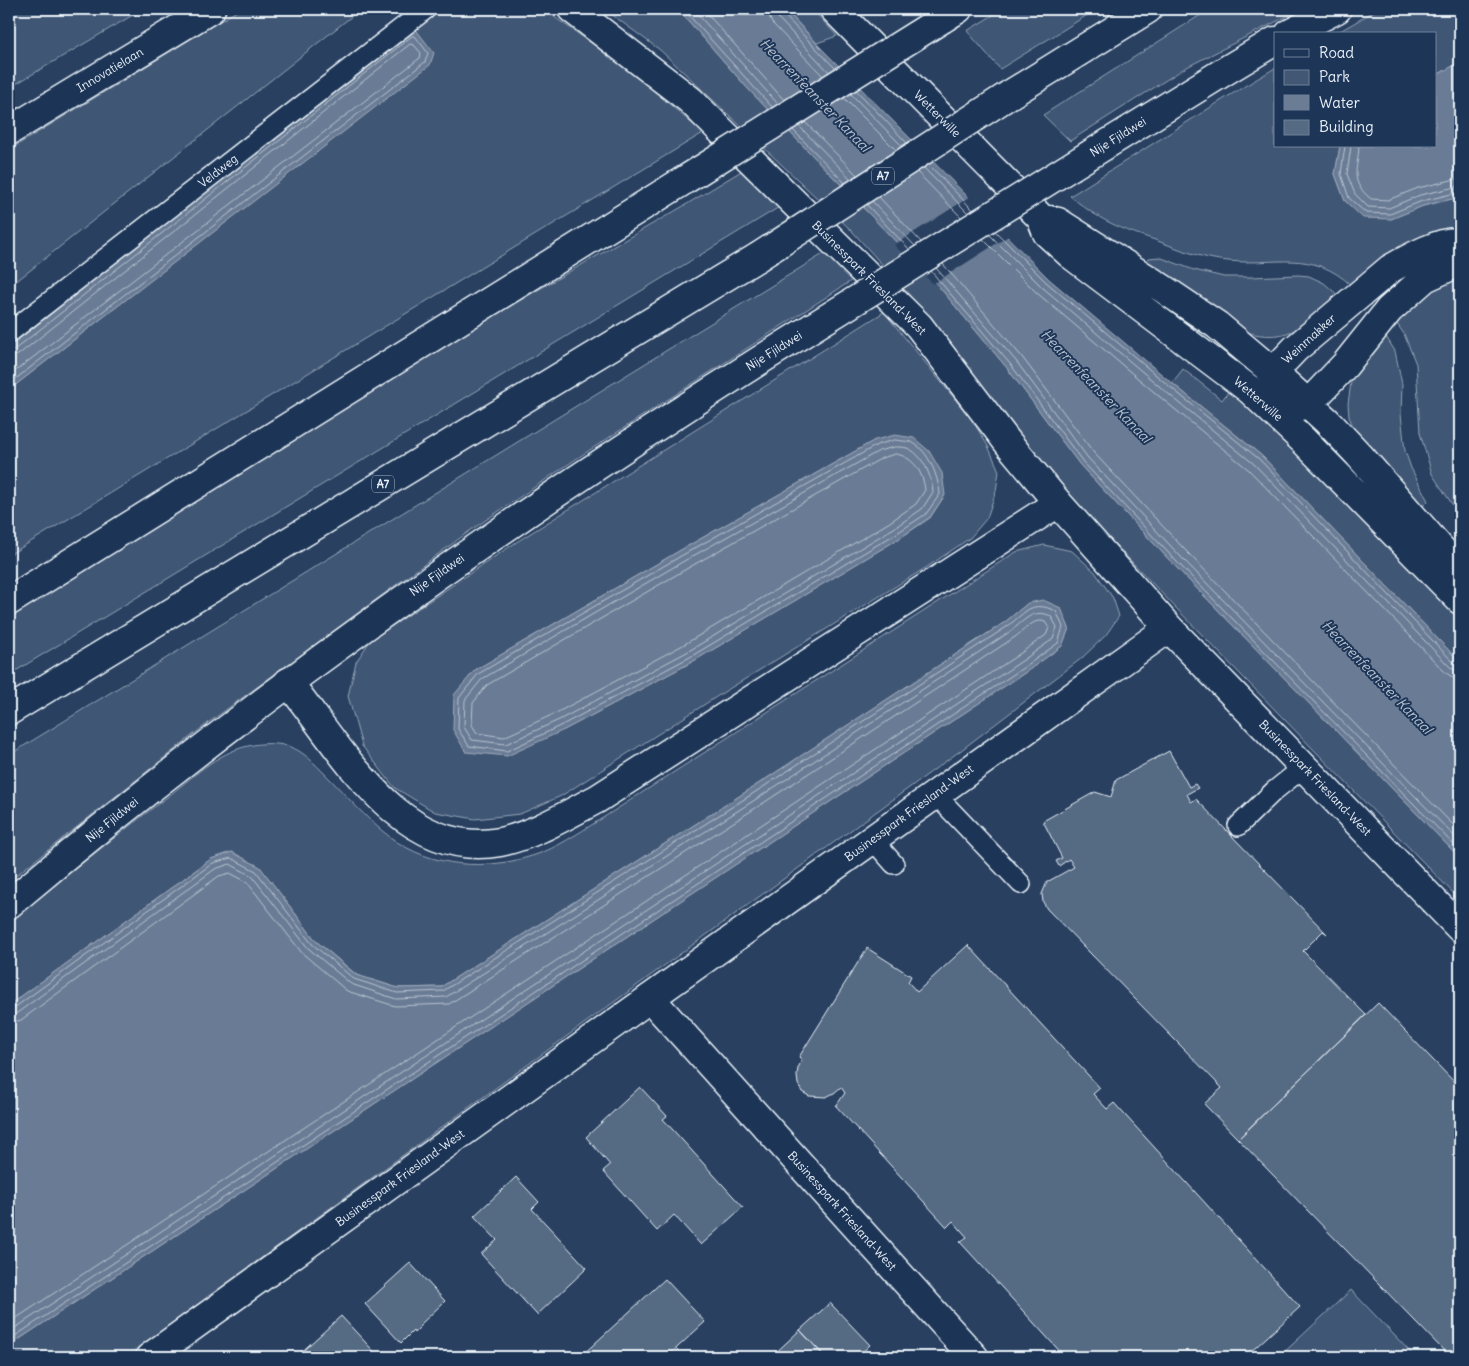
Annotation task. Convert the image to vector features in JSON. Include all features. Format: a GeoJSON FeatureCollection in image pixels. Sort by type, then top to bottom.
{"type":"FeatureCollection","features":[{"type":"Feature","properties":{"kind":"main road","name":"Innovatielaan"},"geometry":{"type":"LineString","coordinates":[[9,131],[211,9]]}},
{"type":"Feature","properties":{"kind":"main road","name":"Businesspark Friesland-West"},"geometry":{"type":"LineString","coordinates":[[572,9],[690,100],[918,326],[1009,444],[1058,503],[1169,628],[1460,928]]}},
{"type":"Feature","properties":{"kind":"main road","name":"Wetterwille"},"geometry":{"type":"LineString","coordinates":[[834,9],[1041,218],[1046,234],[1250,390],[1460,600]]}},
{"type":"Feature","properties":{"kind":"main road","name":"A7"},"geometry":{"type":"LineString","coordinates":[[9,711],[758,257],[1009,95],[1148,9]]}},
{"type":"Feature","properties":{"kind":"main road"},"geometry":{"type":"LineString","coordinates":[[1294,32],[1337,9]]}},
{"type":"Feature","properties":{"kind":"main road"},"geometry":{"type":"LineString","coordinates":[[9,601],[950,14]]}},
{"type":"Feature","properties":{"kind":"main road","name":"Nije Fjildwei"},"geometry":{"type":"LineString","coordinates":[[9,904],[101,828],[288,682],[426,581],[541,502],[813,326],[1225,70],[1274,42]]}},
{"type":"Feature","properties":{"kind":"main road","name":"Wetterwille"},"geometry":{"type":"LineString","coordinates":[[1041,218],[1058,222],[1162,288],[1217,325],[1273,372],[1359,455],[1460,571]]}},
{"type":"Feature","properties":{"kind":"main road","name":"Weinmakker"},"geometry":{"type":"LineString","coordinates":[[1274,412],[1273,372],[1295,348],[1390,269],[1437,246],[1456,241],[1460,242]]}},
{"type":"Feature","properties":{"kind":"main road"},"geometry":{"type":"LineString","coordinates":[[1274,412],[1308,404],[1345,365],[1389,310],[1426,278],[1460,262]]}},
{"type":"Feature","properties":{"kind":"main road"},"geometry":{"type":"LineString","coordinates":[[288,682],[363,780],[389,808],[436,836],[468,844],[499,842],[547,825],[596,799],[1058,503]]}},
{"type":"Feature","properties":{"kind":"main road","name":"Businesspark Friesland-West"},"geometry":{"type":"LineString","coordinates":[[150,1357],[1169,628]]}},
{"type":"Feature","properties":{"kind":"main road","name":"Businesspark Friesland-West"},"geometry":{"type":"LineString","coordinates":[[650,998],[974,1357]]}},
{"type":"Feature","properties":{"kind":"lane","name":"Veldweg"},"geometry":{"type":"LineString","coordinates":[[9,333],[426,9]]}},
{"type":"Feature","properties":{"kind":"lane"},"geometry":{"type":"LineString","coordinates":[[1238,826],[1274,791],[1304,767]]}},
{"type":"Feature","properties":{"kind":"lane"},"geometry":{"type":"LineString","coordinates":[[935,794],[1021,884]]}},
{"type":"Feature","properties":{"kind":"lane"},"geometry":{"type":"LineString","coordinates":[[872,840],[894,864]]}},
{"type":"Feature","properties":{"kind":"green space"},"geometry":{"type":"Polygon","coordinates":[[[9,9],[143,9],[9,88],[9,9]]]}},
{"type":"Feature","properties":{"kind":"green space"},"geometry":{"type":"Polygon","coordinates":[[[240,9],[361,9],[9,287],[9,150],[240,9]]]}},
{"type":"Feature","properties":{"kind":"green space"},"geometry":{"type":"Polygon","coordinates":[[[437,9],[543,9],[631,71],[703,133],[9,555],[9,390],[429,65],[414,27],[437,9]]]}},
{"type":"Feature","properties":{"kind":"green space"},"geometry":{"type":"Polygon","coordinates":[[[604,9],[675,9],[684,16],[749,90],[935,282],[1007,368],[1080,465],[1174,565],[1460,858],[1460,900],[1067,494],[911,297],[852,231],[660,50],[604,9]]]}},
{"type":"Feature","properties":{"kind":"green space"},"geometry":{"type":"Polygon","coordinates":[[[785,9],[812,9],[837,36],[817,43],[785,9]]]}},
{"type":"Feature","properties":{"kind":"green space"},"geometry":{"type":"Polygon","coordinates":[[[1003,9],[1097,9],[1000,69],[967,31],[1003,9]]]}},
{"type":"Feature","properties":{"kind":"green space"},"geometry":{"type":"Polygon","coordinates":[[[1210,9],[1301,9],[1185,68],[1070,141],[1043,115],[1210,9]]]}},
{"type":"Feature","properties":{"kind":"green space"},"geometry":{"type":"Polygon","coordinates":[[[1378,9],[1460,9],[1460,62],[1436,75],[1436,32],[1338,32],[1378,9]]]}},
{"type":"Feature","properties":{"kind":"green space"},"geometry":{"type":"Polygon","coordinates":[[[1274,69],[1274,148],[1340,148],[1335,174],[1345,201],[1391,219],[1423,206],[1460,197],[1460,228],[1415,241],[1352,286],[1337,274],[1308,263],[1293,261],[1228,261],[1191,253],[1114,225],[1093,213],[1070,196],[1274,69]]]}},
{"type":"Feature","properties":{"kind":"green space"},"geometry":{"type":"Polygon","coordinates":[[[743,170],[781,206],[9,675],[9,610],[314,419],[743,170]]]}},
{"type":"Feature","properties":{"kind":"green space"},"geometry":{"type":"Polygon","coordinates":[[[828,251],[854,279],[579,457],[471,530],[208,723],[9,881],[9,755],[828,251]]]}},
{"type":"Feature","properties":{"kind":"green space"},"geometry":{"type":"Polygon","coordinates":[[[1159,257],[1194,270],[1224,277],[1309,276],[1324,283],[1340,297],[1315,318],[1292,331],[1280,335],[1267,336],[1252,333],[1234,328],[1143,266],[1149,258],[1159,257]]]}},
{"type":"Feature","properties":{"kind":"green space"},"geometry":{"type":"Polygon","coordinates":[[[1460,273],[1460,516],[1432,474],[1420,433],[1416,364],[1404,334],[1395,321],[1435,285],[1460,273]]]}},
{"type":"Feature","properties":{"kind":"green space"},"geometry":{"type":"Polygon","coordinates":[[[884,312],[972,420],[988,446],[999,471],[996,491],[987,518],[970,538],[927,567],[724,692],[561,796],[520,814],[475,819],[435,812],[395,788],[362,746],[348,696],[356,662],[370,641],[518,541],[884,312]],[[875,440],[475,670],[564,730],[692,662],[900,538],[930,518],[945,495],[875,440]]]}},
{"type":"Feature","properties":{"kind":"green space"},"geometry":{"type":"Polygon","coordinates":[[[1385,335],[1395,351],[1402,384],[1401,414],[1405,451],[1411,468],[1428,501],[1418,511],[1361,443],[1349,417],[1348,404],[1351,382],[1358,365],[1385,335]]]}},
{"type":"Feature","properties":{"kind":"green space"},"geometry":{"type":"Polygon","coordinates":[[[1183,369],[1222,400],[1232,387],[1328,477],[1460,614],[1460,662],[1262,456],[1172,383],[1183,369]]]}},
{"type":"Feature","properties":{"kind":"green space"},"geometry":{"type":"Polygon","coordinates":[[[1044,545],[1072,551],[1095,572],[1113,598],[1119,616],[1106,635],[1082,658],[964,748],[125,1357],[9,1357],[9,1346],[1029,670],[1062,646],[1069,628],[1060,608],[1028,603],[1005,622],[755,786],[441,987],[398,988],[357,975],[316,941],[260,867],[232,852],[211,859],[9,1005],[9,924],[106,844],[194,775],[225,754],[253,745],[271,744],[288,746],[302,753],[381,830],[406,847],[423,855],[441,861],[479,865],[517,860],[535,855],[559,844],[598,821],[1016,552],[1044,545]]]}},
{"type":"Feature","properties":{"kind":"green space"},"geometry":{"type":"Polygon","coordinates":[[[1351,1290],[1415,1357],[1279,1357],[1351,1290]]]}},
{"type":"Feature","properties":{"kind":"water","name":"Hearrenfeanster Kanaal"},"geometry":{"type":"Polygon","coordinates":[[[675,9],[785,9],[820,47],[1049,279],[1262,456],[1460,662],[1460,858],[1174,565],[1080,465],[1007,368],[935,282],[749,90],[684,16],[675,9]]]}},
{"type":"Feature","properties":{"kind":"water"},"geometry":{"type":"Polygon","coordinates":[[[414,27],[434,53],[430,65],[9,390],[9,347],[414,27]]]}},
{"type":"Feature","properties":{"kind":"water"},"geometry":{"type":"Polygon","coordinates":[[[1460,62],[1460,197],[1423,206],[1391,219],[1363,218],[1345,201],[1335,174],[1340,148],[1436,148],[1436,75],[1460,62]]]}},
{"type":"Feature","properties":{"kind":"water"},"geometry":{"type":"Polygon","coordinates":[[[895,435],[914,438],[929,451],[942,473],[945,495],[930,517],[900,538],[692,662],[564,730],[507,756],[466,752],[453,730],[454,695],[475,670],[875,440],[895,435]]]}},
{"type":"Feature","properties":{"kind":"water"},"geometry":{"type":"Polygon","coordinates":[[[1043,600],[1061,608],[1069,628],[1062,646],[1029,670],[9,1346],[9,1005],[211,859],[232,852],[260,867],[316,941],[356,975],[398,988],[441,987],[755,786],[1005,622],[1028,603],[1043,600]]]}},
{"type":"Feature","properties":{"kind":"pier"},"geometry":{"type":"Polygon","coordinates":[[[971,196],[1010,235],[933,284],[894,245],[971,196]]]}},
{"type":"Feature","properties":{"kind":"building"},"geometry":{"type":"Polygon","coordinates":[[[1169,751],[1189,787],[1195,784],[1198,788],[1187,794],[1191,802],[1196,799],[1327,934],[1323,931],[1303,951],[1366,1015],[1238,1139],[1204,1104],[1222,1088],[1047,909],[1043,902],[1042,894],[1047,882],[1074,867],[1069,859],[1059,866],[1056,861],[1062,858],[1043,821],[1095,792],[1111,797],[1116,780],[1169,751]]]}},
{"type":"Feature","properties":{"kind":"building"},"geometry":{"type":"Polygon","coordinates":[[[968,945],[1100,1088],[1093,1094],[1107,1109],[1114,1103],[1300,1307],[1245,1357],[1065,1357],[960,1242],[967,1237],[953,1221],[947,1227],[836,1106],[845,1093],[841,1087],[826,1097],[809,1096],[802,1092],[797,1076],[802,1060],[799,1057],[867,948],[911,976],[908,982],[917,992],[968,945]]]}},
{"type":"Feature","properties":{"kind":"building"},"geometry":{"type":"Polygon","coordinates":[[[1378,1003],[1460,1088],[1460,1357],[1450,1357],[1238,1139],[1378,1003]]]}},
{"type":"Feature","properties":{"kind":"building"},"geometry":{"type":"Polygon","coordinates":[[[640,1087],[667,1116],[663,1119],[743,1207],[701,1245],[674,1215],[657,1231],[603,1171],[610,1165],[586,1137],[640,1087]]]}},
{"type":"Feature","properties":{"kind":"building"},"geometry":{"type":"Polygon","coordinates":[[[516,1177],[539,1202],[532,1209],[587,1268],[537,1315],[481,1254],[497,1240],[474,1216],[516,1177]]]}},
{"type":"Feature","properties":{"kind":"building"},"geometry":{"type":"Polygon","coordinates":[[[410,1263],[445,1301],[414,1333],[413,1331],[401,1343],[365,1304],[410,1263]]]}},
{"type":"Feature","properties":{"kind":"building"},"geometry":{"type":"Polygon","coordinates":[[[665,1279],[705,1322],[667,1357],[580,1357],[665,1279]]]}},
{"type":"Feature","properties":{"kind":"building"},"geometry":{"type":"Polygon","coordinates":[[[830,1303],[870,1345],[857,1357],[825,1357],[800,1330],[830,1303]]]}},
{"type":"Feature","properties":{"kind":"building"},"geometry":{"type":"Polygon","coordinates":[[[341,1316],[379,1357],[296,1357],[341,1316]]]}},
{"type":"Feature","properties":{"kind":"building"},"geometry":{"type":"Polygon","coordinates":[[[800,1330],[825,1357],[771,1357],[800,1330]]]}}]}
